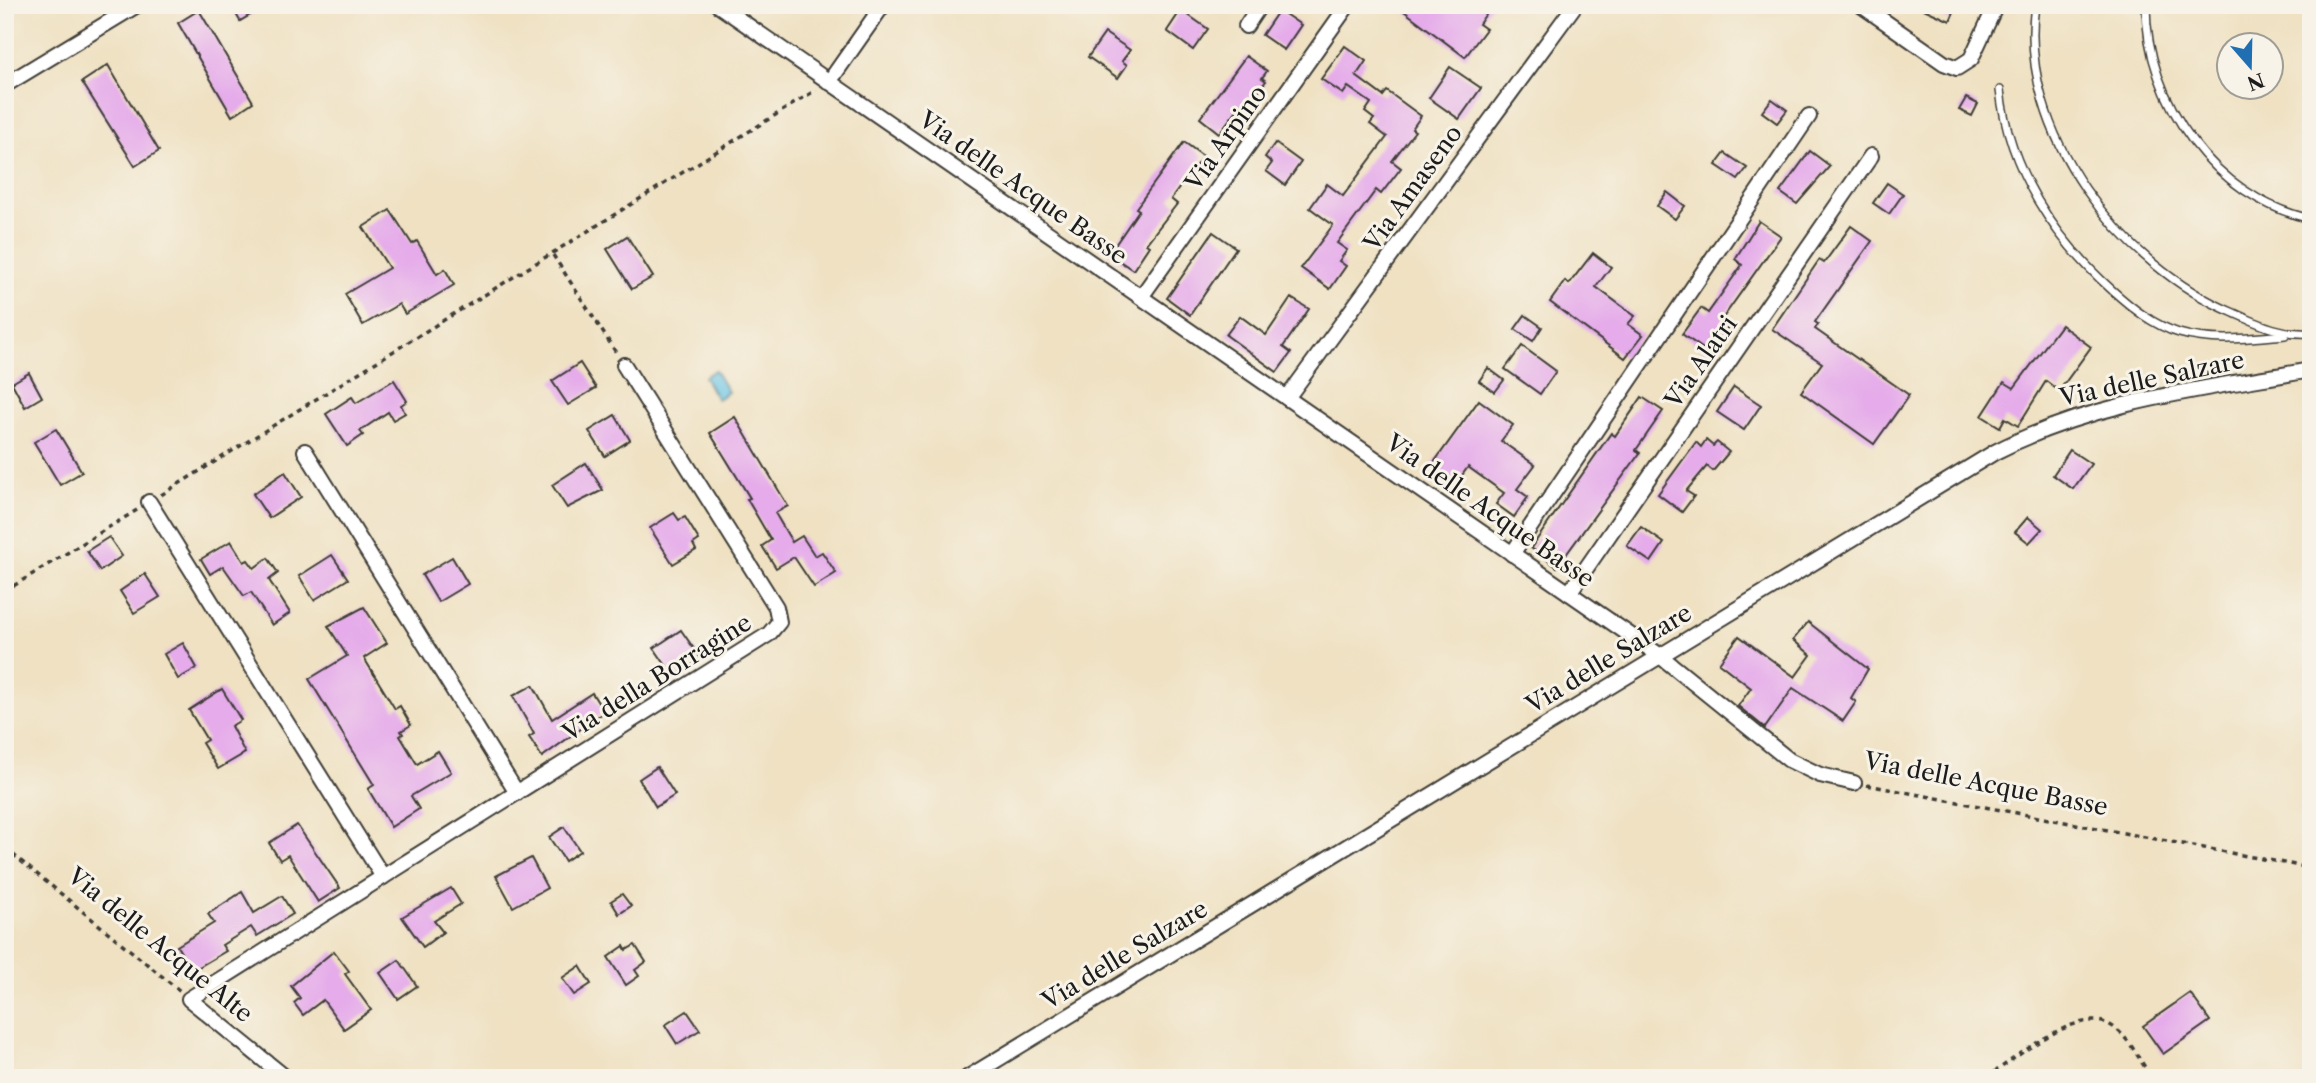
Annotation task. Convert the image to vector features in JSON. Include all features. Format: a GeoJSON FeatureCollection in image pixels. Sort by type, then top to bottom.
{"type":"FeatureCollection","features":[{"type":"Feature","properties":{"kind":"street"},"geometry":{"type":"LineString","coordinates":[[5,85],[137,5]]}},
{"type":"Feature","properties":{"kind":"street"},"geometry":{"type":"LineString","coordinates":[[829,82],[883,5]]}},
{"type":"Feature","properties":{"kind":"street"},"geometry":{"type":"LineString","coordinates":[[1246,26],[1260,5]]}},
{"type":"Feature","properties":{"kind":"street","name":"Via Arpino"},"geometry":{"type":"LineString","coordinates":[[1141,297],[1348,5]]}},
{"type":"Feature","properties":{"kind":"street","name":"Via Amaseno"},"geometry":{"type":"LineString","coordinates":[[1287,398],[1575,5]]}},
{"type":"Feature","properties":{"kind":"street"},"geometry":{"type":"LineString","coordinates":[[1861,5],[1953,68],[1961,67],[1971,60],[1996,5]]}},
{"type":"Feature","properties":{"kind":"street","name":"Via delle Acque Basse"},"geometry":{"type":"LineString","coordinates":[[722,6],[1659,655],[1789,760],[1820,775],[1854,783]]}},
{"type":"Feature","properties":{"kind":"street"},"geometry":{"type":"LineString","coordinates":[[1512,554],[1809,116]]}},
{"type":"Feature","properties":{"kind":"street","name":"Via Alatri"},"geometry":{"type":"LineString","coordinates":[[1569,593],[1871,156]]}},
{"type":"Feature","properties":{"kind":"street","name":"Via della Borragine"},"geometry":{"type":"LineString","coordinates":[[190,999],[769,634],[779,622],[776,607],[624,365]]}},
{"type":"Feature","properties":{"kind":"street","name":"Via delle Salzare"},"geometry":{"type":"LineString","coordinates":[[967,1078],[1965,468],[2040,429],[2118,405],[2311,370]]}},
{"type":"Feature","properties":{"kind":"street"},"geometry":{"type":"LineString","coordinates":[[305,451],[517,793]]}},
{"type":"Feature","properties":{"kind":"street"},"geometry":{"type":"LineString","coordinates":[[149,502],[383,877]]}},
{"type":"Feature","properties":{"kind":"street","name":"Via delle Acque Alte"},"geometry":{"type":"LineString","coordinates":[[190,999],[286,1078]]}},
{"type":"Feature","properties":{"kind":"lane"},"geometry":{"type":"LineString","coordinates":[[2035,5],[2033,56],[2041,96],[2063,149],[2096,205],[2126,240],[2187,289],[2225,310],[2289,334]]}},
{"type":"Feature","properties":{"kind":"lane"},"geometry":{"type":"LineString","coordinates":[[2146,5],[2148,34],[2157,69],[2182,124],[2202,153],[2236,185],[2256,198],[2283,211],[2311,219]]}},
{"type":"Feature","properties":{"kind":"lane"},"geometry":{"type":"LineString","coordinates":[[2000,90],[2013,149],[2046,213],[2081,261],[2129,305],[2156,323],[2192,336],[2222,339],[2311,332]]}},
{"type":"Feature","properties":{"kind":"path"},"geometry":{"type":"LineString","coordinates":[[5,590],[553,255],[829,82]]}},
{"type":"Feature","properties":{"kind":"path"},"geometry":{"type":"LineString","coordinates":[[553,255],[624,365]]}},
{"type":"Feature","properties":{"kind":"path","name":"Via delle Acque Basse"},"geometry":{"type":"LineString","coordinates":[[1854,783],[2311,869]]}},
{"type":"Feature","properties":{"kind":"path","name":"Via delle Acque Alte"},"geometry":{"type":"LineString","coordinates":[[5,848],[190,999]]}},
{"type":"Feature","properties":{"kind":"path"},"geometry":{"type":"LineString","coordinates":[[1986,1078],[2061,1029],[2075,1022],[2097,1020],[2112,1025],[2125,1038],[2150,1075]]}},
{"type":"Feature","properties":{"kind":"water"},"geometry":{"type":"Polygon","coordinates":[[[715,370],[728,392],[717,399],[704,377],[715,370]]]}},
{"type":"Feature","properties":{"kind":"building"},"geometry":{"type":"Polygon","coordinates":[[[231,5],[267,5],[240,21],[231,5]]]}},
{"type":"Feature","properties":{"kind":"building"},"geometry":{"type":"Polygon","coordinates":[[[1396,5],[1492,5],[1479,24],[1486,29],[1465,57],[1396,5]]]}},
{"type":"Feature","properties":{"kind":"building"},"geometry":{"type":"Polygon","coordinates":[[[1915,5],[1957,5],[1950,21],[1915,5]]]}},
{"type":"Feature","properties":{"kind":"building"},"geometry":{"type":"Polygon","coordinates":[[[199,10],[253,102],[232,116],[178,23],[199,10]]]}},
{"type":"Feature","properties":{"kind":"building"},"geometry":{"type":"Polygon","coordinates":[[[1181,10],[1208,29],[1193,50],[1167,31],[1181,10]]]}},
{"type":"Feature","properties":{"kind":"building"},"geometry":{"type":"Polygon","coordinates":[[[1279,10],[1301,25],[1284,50],[1262,35],[1279,10]]]}},
{"type":"Feature","properties":{"kind":"building"},"geometry":{"type":"Polygon","coordinates":[[[1105,33],[1130,50],[1122,61],[1127,65],[1118,78],[1088,57],[1105,33]]]}},
{"type":"Feature","properties":{"kind":"building"},"geometry":{"type":"Polygon","coordinates":[[[1345,46],[1366,61],[1356,76],[1383,96],[1387,91],[1421,116],[1412,129],[1415,131],[1392,161],[1401,168],[1381,194],[1376,190],[1337,243],[1347,250],[1339,261],[1346,266],[1330,289],[1301,268],[1333,225],[1310,208],[1327,184],[1343,196],[1387,137],[1370,124],[1374,119],[1365,112],[1371,103],[1348,87],[1343,94],[1321,79],[1345,46]]]}},
{"type":"Feature","properties":{"kind":"building"},"geometry":{"type":"Polygon","coordinates":[[[1246,56],[1267,71],[1262,78],[1266,81],[1252,99],[1248,96],[1219,133],[1200,118],[1246,56]]]}},
{"type":"Feature","properties":{"kind":"building"},"geometry":{"type":"Polygon","coordinates":[[[108,65],[159,151],[135,166],[82,82],[108,65]]]}},
{"type":"Feature","properties":{"kind":"building"},"geometry":{"type":"Polygon","coordinates":[[[1450,67],[1481,88],[1459,119],[1429,98],[1450,67]]]}},
{"type":"Feature","properties":{"kind":"building"},"geometry":{"type":"Polygon","coordinates":[[[1966,98],[1978,104],[1972,116],[1959,110],[1966,98]]]}},
{"type":"Feature","properties":{"kind":"building"},"geometry":{"type":"Polygon","coordinates":[[[1772,99],[1787,110],[1777,123],[1762,112],[1772,99]]]}},
{"type":"Feature","properties":{"kind":"building"},"geometry":{"type":"Polygon","coordinates":[[[1184,142],[1203,156],[1171,199],[1177,204],[1146,244],[1149,246],[1133,270],[1109,254],[1139,210],[1136,208],[1184,142]]]}},
{"type":"Feature","properties":{"kind":"building"},"geometry":{"type":"Polygon","coordinates":[[[1275,143],[1301,162],[1285,185],[1266,171],[1272,163],[1265,157],[1275,143]]]}},
{"type":"Feature","properties":{"kind":"building"},"geometry":{"type":"Polygon","coordinates":[[[1810,151],[1830,166],[1797,204],[1780,192],[1810,151]]]}},
{"type":"Feature","properties":{"kind":"building"},"geometry":{"type":"Polygon","coordinates":[[[1725,153],[1747,168],[1738,180],[1716,165],[1725,153]]]}},
{"type":"Feature","properties":{"kind":"building"},"geometry":{"type":"Polygon","coordinates":[[[1887,183],[1903,194],[1889,214],[1873,203],[1887,183]]]}},
{"type":"Feature","properties":{"kind":"building"},"geometry":{"type":"Polygon","coordinates":[[[1667,192],[1685,206],[1675,219],[1657,206],[1667,192]]]}},
{"type":"Feature","properties":{"kind":"building"},"geometry":{"type":"Polygon","coordinates":[[[390,210],[412,244],[417,241],[437,274],[445,269],[454,285],[405,314],[399,304],[363,325],[345,294],[389,268],[363,227],[390,210]]]}},
{"type":"Feature","properties":{"kind":"building"},"geometry":{"type":"Polygon","coordinates":[[[1759,221],[1781,236],[1720,322],[1728,327],[1709,353],[1682,334],[1701,308],[1708,313],[1742,265],[1735,259],[1759,221]]]}},
{"type":"Feature","properties":{"kind":"building"},"geometry":{"type":"Polygon","coordinates":[[[1851,226],[1872,241],[1815,322],[1818,324],[1815,329],[1909,395],[1874,444],[1801,392],[1822,363],[1772,329],[1819,260],[1824,263],[1851,226]]]}},
{"type":"Feature","properties":{"kind":"building"},"geometry":{"type":"Polygon","coordinates":[[[1213,232],[1236,248],[1190,315],[1167,298],[1213,232]]]}},
{"type":"Feature","properties":{"kind":"building"},"geometry":{"type":"Polygon","coordinates":[[[627,236],[653,277],[632,289],[607,249],[627,236]]]}},
{"type":"Feature","properties":{"kind":"building"},"geometry":{"type":"Polygon","coordinates":[[[1593,253],[1611,267],[1596,287],[1635,316],[1628,324],[1643,335],[1625,358],[1550,302],[1565,281],[1569,284],[1593,253]]]}},
{"type":"Feature","properties":{"kind":"building"},"geometry":{"type":"Polygon","coordinates":[[[1291,298],[1309,309],[1283,347],[1291,353],[1277,372],[1226,335],[1240,316],[1266,335],[1291,298]]]}},
{"type":"Feature","properties":{"kind":"building"},"geometry":{"type":"Polygon","coordinates":[[[1525,315],[1542,327],[1533,341],[1515,329],[1525,315]]]}},
{"type":"Feature","properties":{"kind":"building"},"geometry":{"type":"Polygon","coordinates":[[[2061,325],[2091,347],[2059,391],[2046,381],[2018,426],[2005,418],[2000,427],[1982,416],[2004,382],[2014,388],[2061,325]]]}},
{"type":"Feature","properties":{"kind":"building"},"geometry":{"type":"Polygon","coordinates":[[[1522,346],[1556,371],[1540,394],[1505,369],[1522,346]]]}},
{"type":"Feature","properties":{"kind":"building"},"geometry":{"type":"Polygon","coordinates":[[[580,363],[596,388],[568,405],[552,381],[580,363]]]}},
{"type":"Feature","properties":{"kind":"building"},"geometry":{"type":"Polygon","coordinates":[[[1488,368],[1504,380],[1495,392],[1479,381],[1488,368]]]}},
{"type":"Feature","properties":{"kind":"building"},"geometry":{"type":"Polygon","coordinates":[[[29,373],[42,397],[25,407],[12,383],[29,373]]]}},
{"type":"Feature","properties":{"kind":"building"},"geometry":{"type":"Polygon","coordinates":[[[394,380],[407,401],[401,405],[405,413],[393,420],[388,412],[360,431],[363,435],[347,446],[326,414],[352,397],[356,403],[394,380]]]}},
{"type":"Feature","properties":{"kind":"building"},"geometry":{"type":"Polygon","coordinates":[[[1734,387],[1761,405],[1744,430],[1717,412],[1734,387]]]}},
{"type":"Feature","properties":{"kind":"building"},"geometry":{"type":"Polygon","coordinates":[[[1642,397],[1663,411],[1636,450],[1640,453],[1557,567],[1531,548],[1611,433],[1615,436],[1642,397]]]}},
{"type":"Feature","properties":{"kind":"building"},"geometry":{"type":"Polygon","coordinates":[[[1479,400],[1513,425],[1501,441],[1535,465],[1517,489],[1528,497],[1514,517],[1496,504],[1504,493],[1468,467],[1450,492],[1425,475],[1479,400]]]}},
{"type":"Feature","properties":{"kind":"building"},"geometry":{"type":"Polygon","coordinates":[[[615,415],[630,440],[605,456],[589,431],[615,415]]]}},
{"type":"Feature","properties":{"kind":"building"},"geometry":{"type":"Polygon","coordinates":[[[735,417],[788,506],[775,513],[792,542],[802,536],[815,556],[822,552],[836,573],[814,587],[794,557],[776,568],[762,546],[771,540],[747,499],[750,498],[710,433],[735,417]]]}},
{"type":"Feature","properties":{"kind":"building"},"geometry":{"type":"Polygon","coordinates":[[[56,429],[82,472],[60,485],[34,442],[56,429]]]}},
{"type":"Feature","properties":{"kind":"building"},"geometry":{"type":"Polygon","coordinates":[[[1706,440],[1713,446],[1717,442],[1729,452],[1713,471],[1707,466],[1686,491],[1694,496],[1682,512],[1658,494],[1696,442],[1701,447],[1706,440]]]}},
{"type":"Feature","properties":{"kind":"building"},"geometry":{"type":"Polygon","coordinates":[[[2070,450],[2091,464],[2073,489],[2053,475],[2070,450]]]}},
{"type":"Feature","properties":{"kind":"building"},"geometry":{"type":"Polygon","coordinates":[[[586,463],[603,490],[567,508],[552,485],[586,463]]]}},
{"type":"Feature","properties":{"kind":"building"},"geometry":{"type":"Polygon","coordinates":[[[285,472],[301,497],[269,518],[253,494],[285,472]]]}},
{"type":"Feature","properties":{"kind":"building"},"geometry":{"type":"Polygon","coordinates":[[[674,513],[679,520],[685,517],[699,540],[693,544],[696,550],[673,564],[650,528],[674,513]]]}},
{"type":"Feature","properties":{"kind":"building"},"geometry":{"type":"Polygon","coordinates":[[[2028,517],[2042,529],[2029,543],[2015,532],[2028,517]]]}},
{"type":"Feature","properties":{"kind":"building"},"geometry":{"type":"Polygon","coordinates":[[[1641,527],[1664,543],[1651,562],[1627,546],[1641,527]]]}},
{"type":"Feature","properties":{"kind":"building"},"geometry":{"type":"Polygon","coordinates":[[[109,537],[122,556],[100,571],[87,551],[109,537]]]}},
{"type":"Feature","properties":{"kind":"building"},"geometry":{"type":"Polygon","coordinates":[[[231,541],[244,562],[248,560],[254,568],[268,558],[278,573],[269,580],[290,613],[272,625],[251,592],[244,596],[223,566],[210,574],[201,559],[231,541]]]}},
{"type":"Feature","properties":{"kind":"building"},"geometry":{"type":"Polygon","coordinates":[[[332,555],[348,579],[314,600],[299,576],[332,555]]]}},
{"type":"Feature","properties":{"kind":"building"},"geometry":{"type":"Polygon","coordinates":[[[452,557],[468,584],[438,602],[422,575],[452,557]]]}},
{"type":"Feature","properties":{"kind":"building"},"geometry":{"type":"Polygon","coordinates":[[[145,574],[160,597],[134,613],[120,591],[145,574]]]}},
{"type":"Feature","properties":{"kind":"building"},"geometry":{"type":"Polygon","coordinates":[[[364,607],[387,643],[364,658],[395,709],[400,706],[411,725],[401,731],[403,734],[400,736],[417,764],[438,751],[451,772],[411,796],[419,809],[391,827],[368,789],[374,785],[309,679],[347,656],[328,626],[364,607]]]}},
{"type":"Feature","properties":{"kind":"building"},"geometry":{"type":"Polygon","coordinates":[[[1808,622],[1868,669],[1851,698],[1856,702],[1843,721],[1793,688],[1765,728],[1738,706],[1751,688],[1719,663],[1739,636],[1795,677],[1811,655],[1793,640],[1808,622]]]}},
{"type":"Feature","properties":{"kind":"building"},"geometry":{"type":"Polygon","coordinates":[[[681,630],[701,659],[674,677],[654,648],[681,630]]]}},
{"type":"Feature","properties":{"kind":"building"},"geometry":{"type":"Polygon","coordinates":[[[183,643],[197,668],[178,679],[164,654],[183,643]]]}},
{"type":"Feature","properties":{"kind":"building"},"geometry":{"type":"Polygon","coordinates":[[[533,685],[552,719],[592,693],[604,712],[542,757],[529,737],[534,734],[513,696],[533,685]]]}},
{"type":"Feature","properties":{"kind":"building"},"geometry":{"type":"Polygon","coordinates":[[[222,689],[241,720],[231,726],[245,753],[218,769],[202,743],[207,740],[189,710],[222,689]]]}},
{"type":"Feature","properties":{"kind":"building"},"geometry":{"type":"Polygon","coordinates":[[[657,767],[675,795],[656,807],[639,779],[657,767]]]}},
{"type":"Feature","properties":{"kind":"building"},"geometry":{"type":"Polygon","coordinates":[[[297,825],[340,888],[318,902],[288,855],[280,860],[269,843],[297,825]]]}},
{"type":"Feature","properties":{"kind":"building"},"geometry":{"type":"Polygon","coordinates":[[[564,827],[580,851],[565,861],[549,837],[564,827]]]}},
{"type":"Feature","properties":{"kind":"building"},"geometry":{"type":"Polygon","coordinates":[[[531,858],[547,888],[513,907],[496,876],[531,858]]]}},
{"type":"Feature","properties":{"kind":"building"},"geometry":{"type":"Polygon","coordinates":[[[451,888],[461,904],[434,921],[443,932],[423,947],[402,917],[451,888]]]}},
{"type":"Feature","properties":{"kind":"building"},"geometry":{"type":"Polygon","coordinates":[[[242,892],[254,913],[282,896],[293,914],[257,936],[251,927],[222,945],[226,951],[192,971],[177,946],[214,923],[208,914],[242,892]]]}},
{"type":"Feature","properties":{"kind":"building"},"geometry":{"type":"Polygon","coordinates":[[[622,894],[631,906],[619,914],[611,901],[622,894]]]}},
{"type":"Feature","properties":{"kind":"building"},"geometry":{"type":"Polygon","coordinates":[[[635,945],[646,962],[635,970],[639,976],[626,985],[608,957],[624,946],[626,950],[635,945]]]}},
{"type":"Feature","properties":{"kind":"building"},"geometry":{"type":"Polygon","coordinates":[[[334,951],[349,971],[345,974],[371,1010],[344,1029],[323,1000],[303,1015],[294,1003],[300,998],[291,986],[334,951]]]}},
{"type":"Feature","properties":{"kind":"building"},"geometry":{"type":"Polygon","coordinates":[[[399,960],[417,986],[398,999],[380,973],[399,960]]]}},
{"type":"Feature","properties":{"kind":"building"},"geometry":{"type":"Polygon","coordinates":[[[580,966],[591,984],[574,995],[562,978],[580,966]]]}},
{"type":"Feature","properties":{"kind":"building"},"geometry":{"type":"Polygon","coordinates":[[[2190,993],[2210,1021],[2163,1054],[2143,1026],[2190,993]]]}},
{"type":"Feature","properties":{"kind":"building"},"geometry":{"type":"Polygon","coordinates":[[[687,1011],[700,1030],[677,1044],[665,1025],[687,1011]]]}}]}
